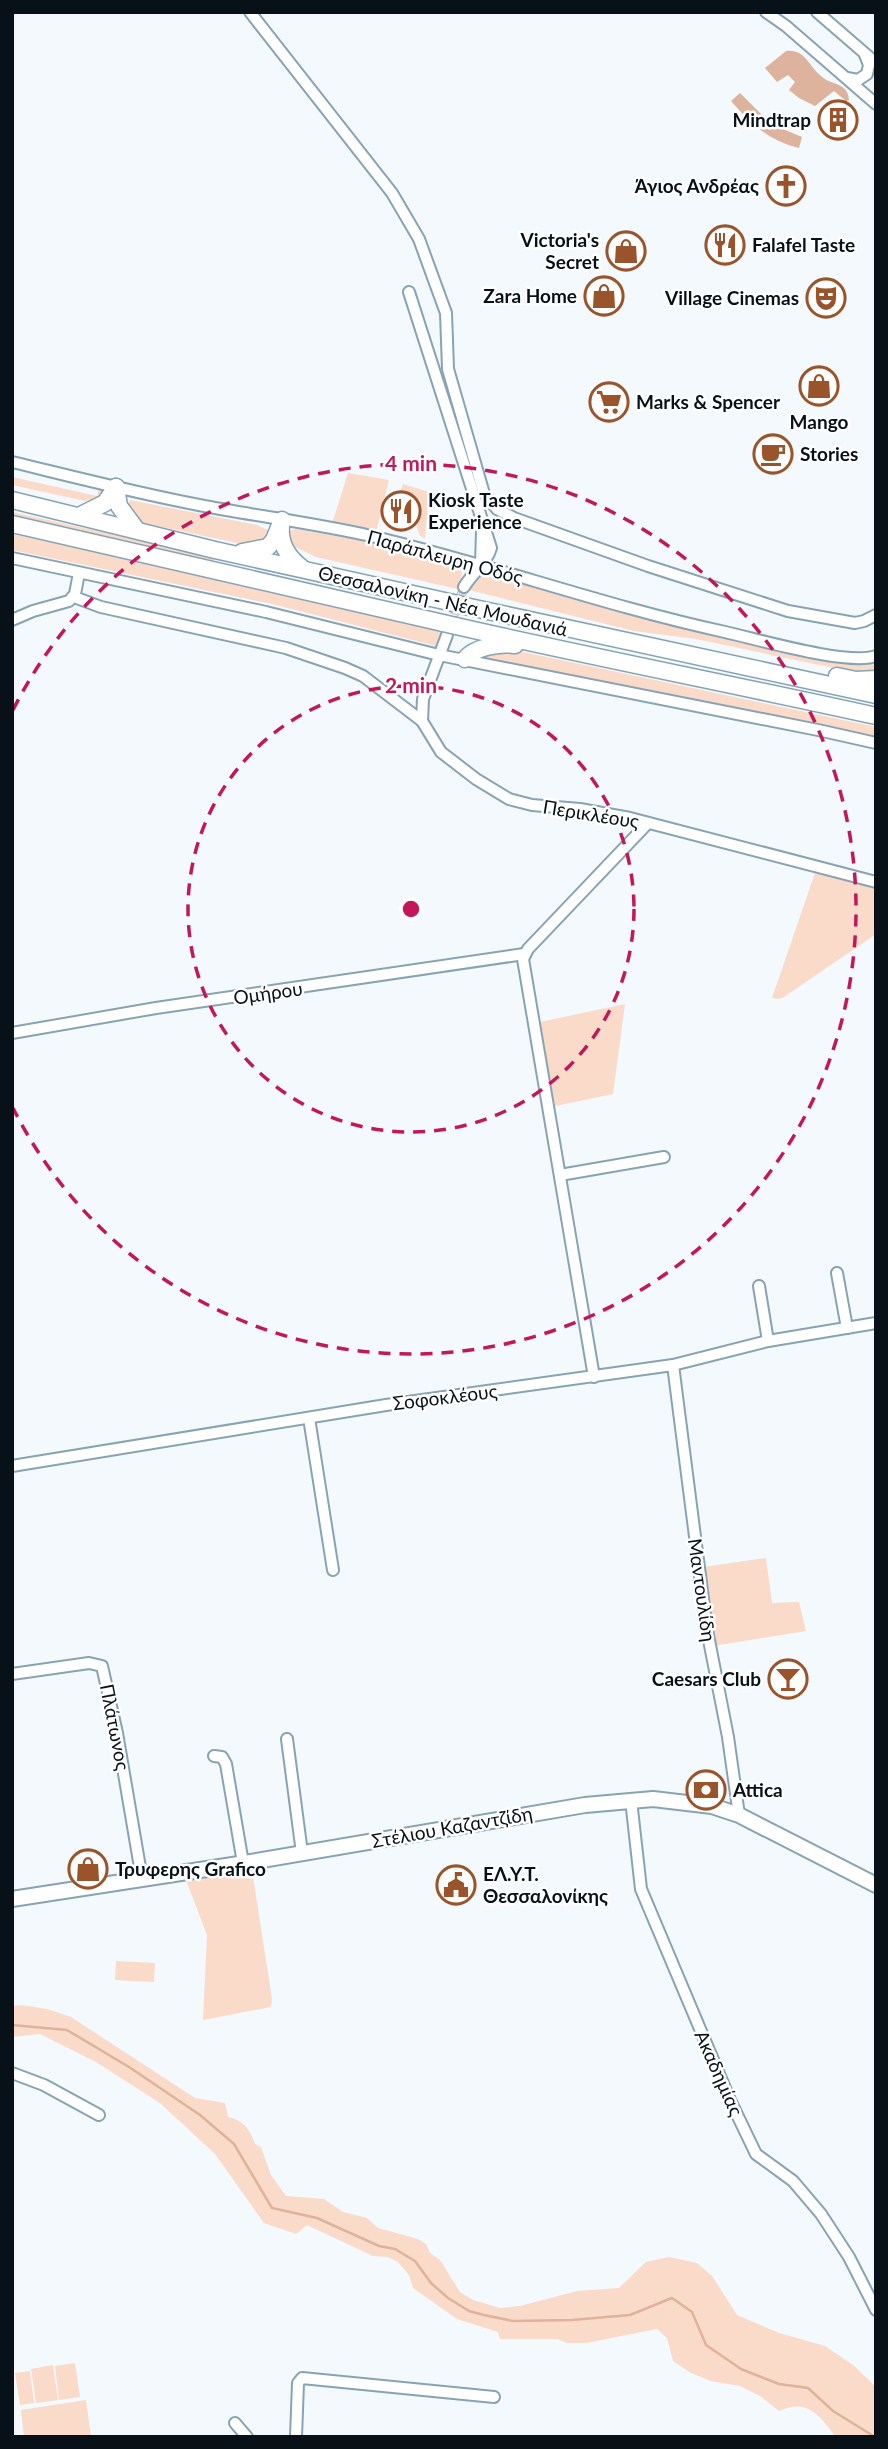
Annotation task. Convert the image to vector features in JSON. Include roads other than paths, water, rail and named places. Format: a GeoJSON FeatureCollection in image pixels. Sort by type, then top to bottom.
{"type":"FeatureCollection","features":[{"type":"Feature","properties":{"kind":"highway"},"geometry":{"type":"LineString","coordinates":[[79,516],[105,503],[116,487]]}},
{"type":"Feature","properties":{"kind":"highway"},"geometry":{"type":"LineString","coordinates":[[116,487],[119,506],[136,529]]}},
{"type":"Feature","properties":{"kind":"highway","name":"Θεσσαλονίκη - Νέα Μουδανιά"},"geometry":{"type":"LineString","coordinates":[[12,500],[215,550],[620,641],[876,695]]}},
{"type":"Feature","properties":{"kind":"highway"},"geometry":{"type":"LineString","coordinates":[[215,550],[251,552],[268,547],[274,540],[282,520]]}},
{"type":"Feature","properties":{"kind":"highway"},"geometry":{"type":"LineString","coordinates":[[282,520],[280,533],[283,544],[287,553],[302,568]]}},
{"type":"Feature","properties":{"kind":"highway","name":"Θεσσαλονίκη - Νέα Μουδανιά"},"geometry":{"type":"LineString","coordinates":[[12,524],[449,628],[876,716]]}},
{"type":"Feature","properties":{"kind":"highway"},"geometry":{"type":"LineString","coordinates":[[620,641],[641,639],[692,646],[856,680],[876,679]]}},
{"type":"Feature","properties":{"kind":"highway"},"geometry":{"type":"LineString","coordinates":[[465,659],[471,653],[502,644],[572,653]]}},
{"type":"Feature","properties":{"kind":"main road","name":"Στέλιου Καζαντζίδη"},"geometry":{"type":"LineString","coordinates":[[12,1899],[585,1805],[631,1800],[712,1805],[739,1815],[876,1885]]}},
{"type":"Feature","properties":{"kind":"street"},"geometry":{"type":"LineString","coordinates":[[250,12],[393,193],[410,220],[446,313],[448,369],[484,495],[497,509],[514,518],[648,566],[788,611],[855,623],[876,615]]}},
{"type":"Feature","properties":{"kind":"street"},"geometry":{"type":"LineString","coordinates":[[766,12],[876,104]]}},
{"type":"Feature","properties":{"kind":"street"},"geometry":{"type":"LineString","coordinates":[[817,12],[876,63]]}},
{"type":"Feature","properties":{"kind":"street"},"geometry":{"type":"LineString","coordinates":[[843,76],[858,80],[867,74],[869,65],[863,53]]}},
{"type":"Feature","properties":{"kind":"street"},"geometry":{"type":"LineString","coordinates":[[409,292],[482,525],[500,563],[518,577]]}},
{"type":"Feature","properties":{"kind":"street","name":"Παράπλευρη Οδός"},"geometry":{"type":"LineString","coordinates":[[12,462],[198,505],[369,536],[481,564],[518,577],[706,628],[842,658],[876,656]]}},
{"type":"Feature","properties":{"kind":"street"},"geometry":{"type":"LineString","coordinates":[[481,564],[482,525]]}},
{"type":"Feature","properties":{"kind":"street"},"geometry":{"type":"LineString","coordinates":[[464,587],[488,558],[491,548]]}},
{"type":"Feature","properties":{"kind":"street"},"geometry":{"type":"LineString","coordinates":[[12,558],[266,612],[439,654],[876,743]]}},
{"type":"Feature","properties":{"kind":"street"},"geometry":{"type":"LineString","coordinates":[[12,620],[68,602],[74,597],[79,573]]}},
{"type":"Feature","properties":{"kind":"street"},"geometry":{"type":"LineString","coordinates":[[74,597],[101,607],[286,648],[338,665],[363,677],[422,721]]}},
{"type":"Feature","properties":{"kind":"street"},"geometry":{"type":"LineString","coordinates":[[422,721],[423,699],[449,628]]}},
{"type":"Feature","properties":{"kind":"street","name":"Περικλέους"},"geometry":{"type":"LineString","coordinates":[[422,721],[441,752],[476,779],[509,799],[532,805],[580,809],[630,818],[876,882]]}},
{"type":"Feature","properties":{"kind":"street"},"geometry":{"type":"LineString","coordinates":[[630,818],[632,840]]}},
{"type":"Feature","properties":{"kind":"street"},"geometry":{"type":"LineString","coordinates":[[594,1377],[524,954],[648,823]]}},
{"type":"Feature","properties":{"kind":"street","name":"Ομήρου"},"geometry":{"type":"LineString","coordinates":[[12,1033],[156,1008],[524,954]]}},
{"type":"Feature","properties":{"kind":"street"},"geometry":{"type":"LineString","coordinates":[[560,1175],[664,1157]]}},
{"type":"Feature","properties":{"kind":"street"},"geometry":{"type":"LineString","coordinates":[[836,1273],[847,1328]]}},
{"type":"Feature","properties":{"kind":"street"},"geometry":{"type":"LineString","coordinates":[[759,1286],[768,1341]]}},
{"type":"Feature","properties":{"kind":"street","name":"Σοφοκλέους"},"geometry":{"type":"LineString","coordinates":[[12,1465],[673,1365],[768,1341],[876,1323]]}},
{"type":"Feature","properties":{"kind":"street","name":"Μαντουλίδη"},"geometry":{"type":"LineString","coordinates":[[673,1365],[706,1630],[728,1737],[739,1815]]}},
{"type":"Feature","properties":{"kind":"street"},"geometry":{"type":"LineString","coordinates":[[309,1418],[333,1570]]}},
{"type":"Feature","properties":{"kind":"street","name":"Πλάτωνος"},"geometry":{"type":"LineString","coordinates":[[12,1674],[89,1663],[102,1665],[119,1744],[142,1879]]}},
{"type":"Feature","properties":{"kind":"street"},"geometry":{"type":"LineString","coordinates":[[287,1739],[302,1853]]}},
{"type":"Feature","properties":{"kind":"street"},"geometry":{"type":"LineString","coordinates":[[214,1756],[222,1757],[226,1764],[243,1863]]}},
{"type":"Feature","properties":{"kind":"street","name":"Ακαδημίας"},"geometry":{"type":"LineString","coordinates":[[631,1800],[641,1889],[730,2101],[756,2154],[793,2181],[821,2214],[849,2257],[876,2310]]}},
{"type":"Feature","properties":{"kind":"street"},"geometry":{"type":"LineString","coordinates":[[12,2073],[51,2088],[99,2115]]}},
{"type":"Feature","properties":{"kind":"street"},"geometry":{"type":"LineString","coordinates":[[296,2437],[298,2383],[302,2378],[494,2397]]}},
{"type":"Feature","properties":{"kind":"street"},"geometry":{"type":"LineString","coordinates":[[235,2423],[247,2437]]}},
{"type":"Feature","properties":{"kind":"waterway"},"geometry":{"type":"LineString","coordinates":[[12,2025],[67,2030],[129,2067],[200,2115],[234,2144],[272,2208],[317,2218],[379,2246],[395,2249],[415,2261],[431,2283],[469,2311],[513,2321],[572,2320],[630,2315],[672,2298],[692,2312],[706,2345],[741,2369],[779,2384],[808,2388],[833,2411],[875,2437]]}},
{"type":"Feature","properties":{"kind":"tunnel"},"geometry":{"type":"LineString","coordinates":[[449,629],[464,587]]}},
{"type":"Feature","properties":{"kind":"place","name":"Mindtrap"},"geometry":{"type":"Point","coordinates":[838,120]}},
{"type":"Feature","properties":{"kind":"place","name":"Άγιος Ανδρέας"},"geometry":{"type":"Point","coordinates":[786,186]}},
{"type":"Feature","properties":{"kind":"place","name":"Falafel Taste"},"geometry":{"type":"Point","coordinates":[725,245]}},
{"type":"Feature","properties":{"kind":"place","name":"Victoria's Secret"},"geometry":{"type":"Point","coordinates":[626,251]}},
{"type":"Feature","properties":{"kind":"place","name":"Zara Home"},"geometry":{"type":"Point","coordinates":[604,296]}},
{"type":"Feature","properties":{"kind":"place","name":"Village Cinemas"},"geometry":{"type":"Point","coordinates":[826,298]}},
{"type":"Feature","properties":{"kind":"place","name":"Mango"},"geometry":{"type":"Point","coordinates":[819,386]}},
{"type":"Feature","properties":{"kind":"place","name":"Marks & Spencer"},"geometry":{"type":"Point","coordinates":[609,402]}},
{"type":"Feature","properties":{"kind":"place","name":"Stories"},"geometry":{"type":"Point","coordinates":[773,454]}},
{"type":"Feature","properties":{"kind":"place","name":"Kiosk Taste Experience"},"geometry":{"type":"Point","coordinates":[401,511]}},
{"type":"Feature","properties":{"kind":"place","name":"Caesars Club"},"geometry":{"type":"Point","coordinates":[788,1679]}},
{"type":"Feature","properties":{"kind":"place","name":"Attica"},"geometry":{"type":"Point","coordinates":[706,1790]}},
{"type":"Feature","properties":{"kind":"place","name":"Τρυφερης Grafico"},"geometry":{"type":"Point","coordinates":[88,1869]}},
{"type":"Feature","properties":{"kind":"place","name":"ΕΛ.Υ.Τ. Θεσσαλονίκης"},"geometry":{"type":"Point","coordinates":[456,1885]}}]}
